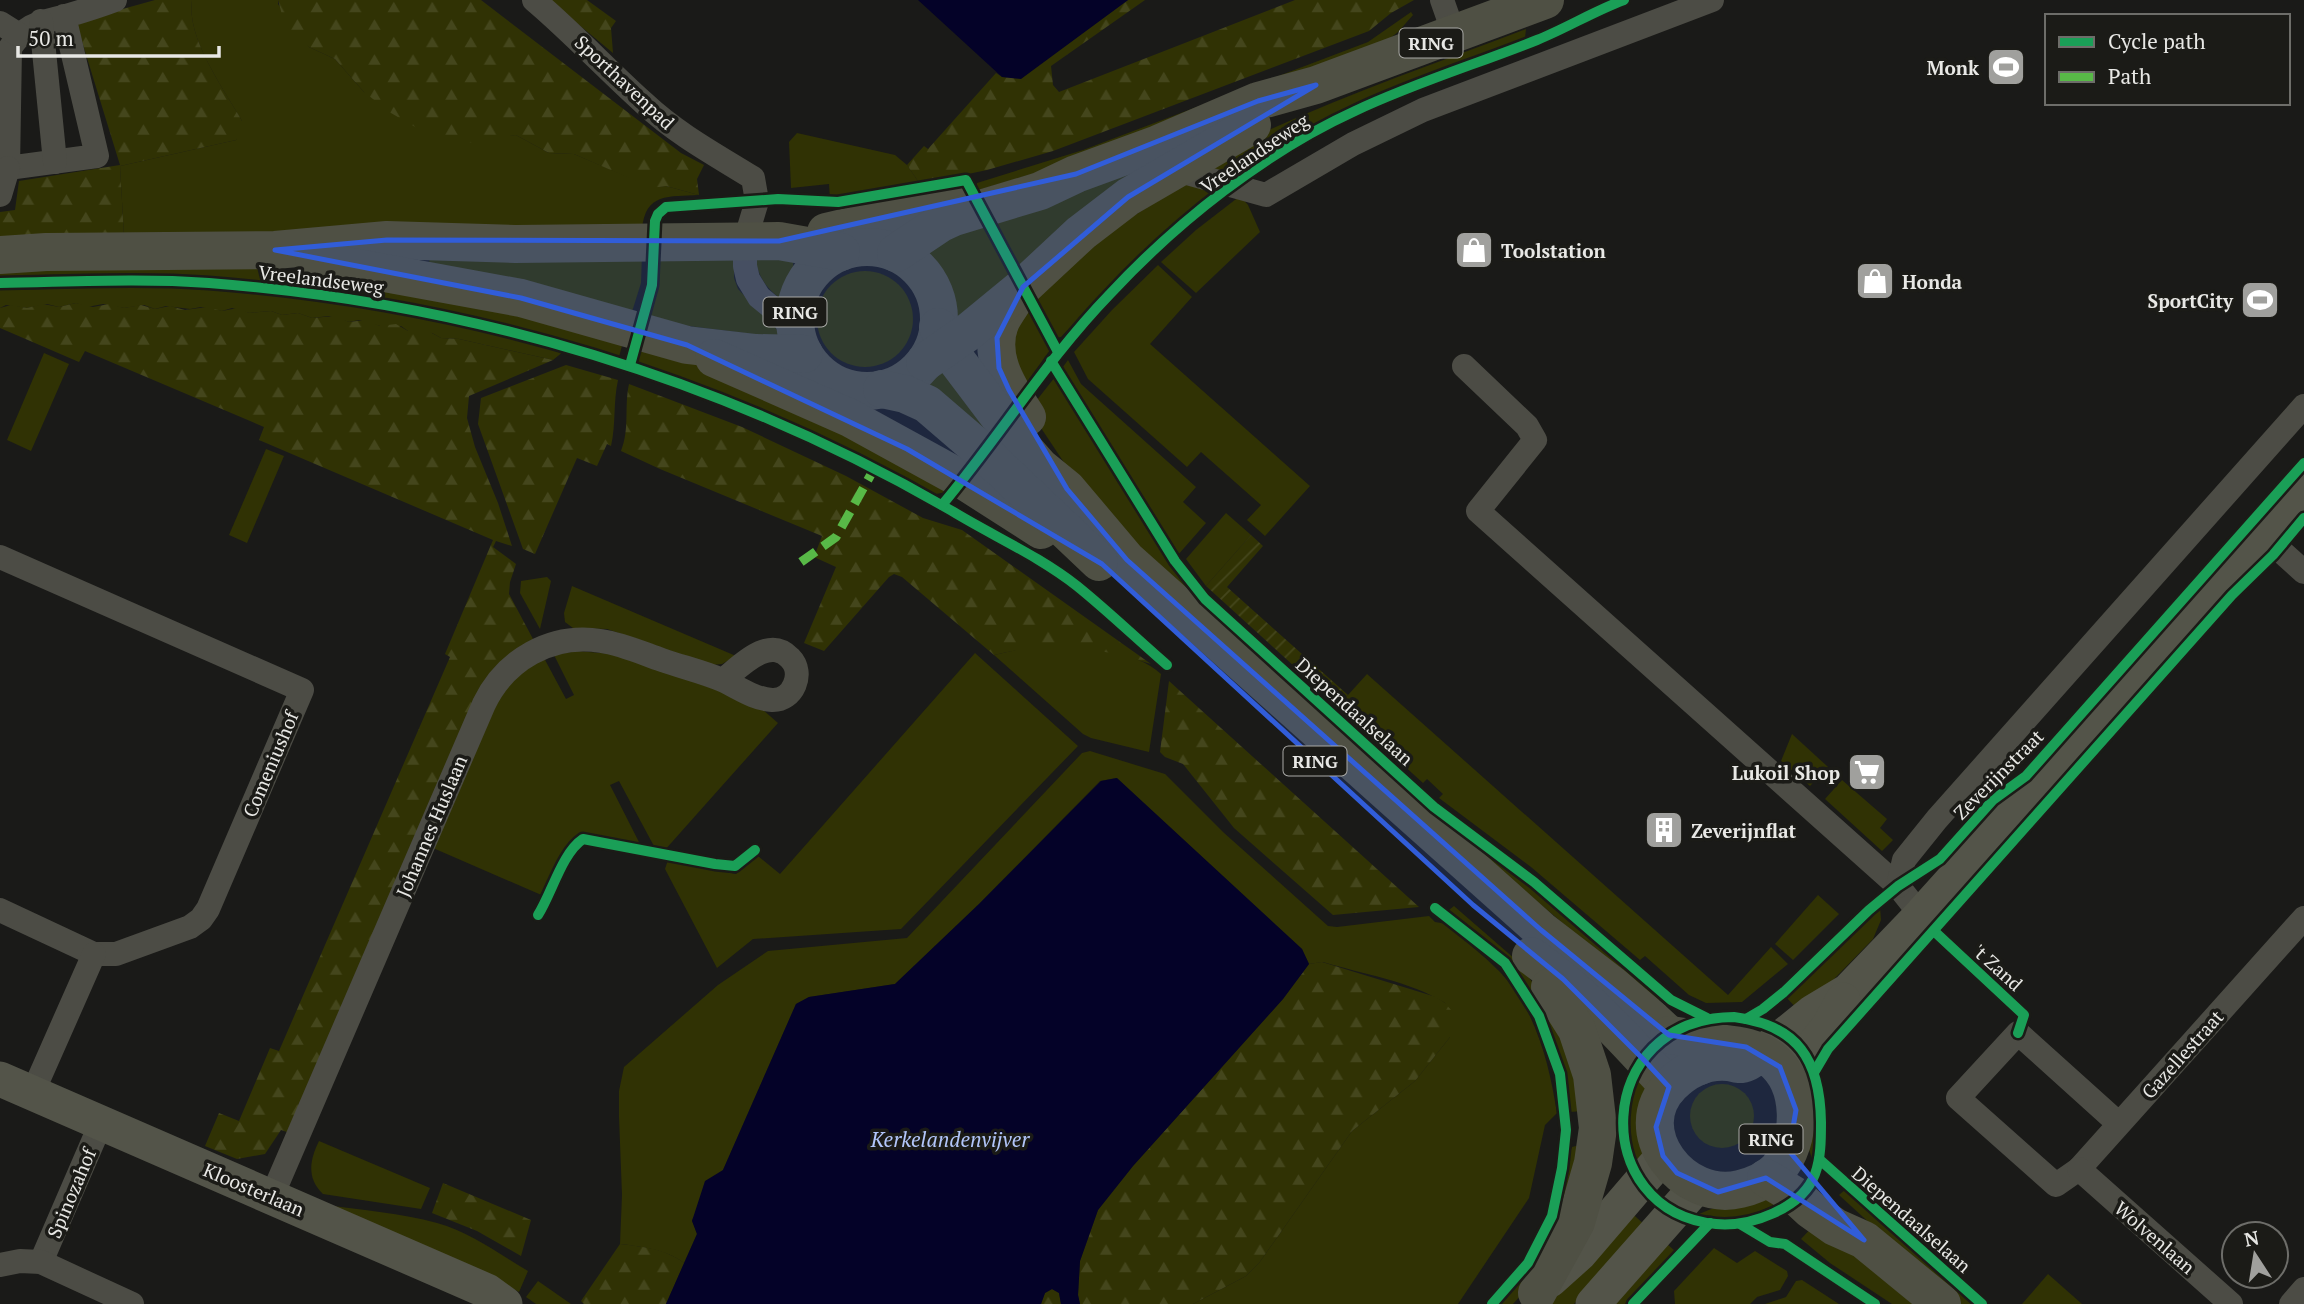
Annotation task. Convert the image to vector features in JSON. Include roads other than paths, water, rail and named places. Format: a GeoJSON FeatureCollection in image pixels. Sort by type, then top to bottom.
{"type":"FeatureCollection","features":[{"type":"Feature","properties":{"kind":"main road","name":"Vreelandseweg"},"geometry":{"type":"LineString","coordinates":[[937,345],[939,317],[936,297],[928,280],[915,265],[896,253],[880,248],[860,247],[841,252],[823,261],[809,276],[799,294],[795,314],[800,344],[814,368],[845,388],[864,391],[899,383],[937,345],[967,333],[1023,287],[1081,233],[1128,197],[1316,85],[1448,17],[1545,0]]}},
{"type":"Feature","properties":{"kind":"main road","name":"Vreelandseweg"},"geometry":{"type":"LineString","coordinates":[[896,253],[954,217],[1040,191],[1258,101],[1316,85]]}},
{"type":"Feature","properties":{"kind":"main road"},"geometry":{"type":"LineString","coordinates":[[762,241],[900,216],[1036,180],[1076,174]]}},
{"type":"Feature","properties":{"kind":"main road","name":"Vreelandseweg"},"geometry":{"type":"LineString","coordinates":[[0,255],[46,252],[275,250],[387,240],[515,244],[762,241],[841,252]]}},
{"type":"Feature","properties":{"kind":"main road","name":"Vreelandseweg"},"geometry":{"type":"LineString","coordinates":[[275,250],[521,298],[687,345],[756,353],[800,344]]}},
{"type":"Feature","properties":{"kind":"main road","name":"RING"},"geometry":{"type":"LineString","coordinates":[[1023,287],[1001,321],[997,338],[999,368],[1067,489]]}},
{"type":"Feature","properties":{"kind":"main road"},"geometry":{"type":"LineString","coordinates":[[687,345],[750,376],[798,394],[907,449],[1102,564]]}},
{"type":"Feature","properties":{"kind":"main road","name":"Diependaalselaan"},"geometry":{"type":"LineString","coordinates":[[937,345],[1018,443],[1040,467],[1067,489],[1127,560],[1541,930],[1691,1047]]}},
{"type":"Feature","properties":{"kind":"main road","name":"RING"},"geometry":{"type":"LineString","coordinates":[[882,389],[905,394],[927,404],[984,453],[1531,956],[1563,979],[1669,1087]]}},
{"type":"Feature","properties":{"kind":"main road"},"geometry":{"type":"LineString","coordinates":[[1531,956],[1577,1030],[1592,1075],[1598,1128],[1594,1163],[1576,1222],[1532,1298]]}},
{"type":"Feature","properties":{"kind":"main road"},"geometry":{"type":"LineString","coordinates":[[1663,1156],[1658,1141],[1657,1115],[1669,1087],[1685,1073],[1691,1047],[1746,1047],[1763,1066]]}},
{"type":"Feature","properties":{"kind":"main road","name":"RING"},"geometry":{"type":"LineString","coordinates":[[1663,1156],[1677,1172],[1698,1185],[1718,1192],[1730,1192],[1754,1185],[1777,1153],[1794,1136],[1796,1110],[1763,1066]]}},
{"type":"Feature","properties":{"kind":"main road","name":"Diependaalselaan"},"geometry":{"type":"LineString","coordinates":[[1777,1153],[1847,1214],[1864,1240],[1942,1304]]}},
{"type":"Feature","properties":{"kind":"street"},"geometry":{"type":"LineString","coordinates":[[0,195],[8,168],[9,29],[115,0]]}},
{"type":"Feature","properties":{"kind":"street","name":"Sporthavenpad"},"geometry":{"type":"LineString","coordinates":[[534,0],[567,28],[645,105],[755,189]]}},
{"type":"Feature","properties":{"kind":"street","name":"Vreelandseweg"},"geometry":{"type":"LineString","coordinates":[[1176,170],[1266,195],[1353,144],[1423,110],[1712,0]]}},
{"type":"Feature","properties":{"kind":"street"},"geometry":{"type":"LineString","coordinates":[[8,168],[97,156],[53,18]]}},
{"type":"Feature","properties":{"kind":"street"},"geometry":{"type":"LineString","coordinates":[[53,18],[55,162]]}},
{"type":"Feature","properties":{"kind":"street"},"geometry":{"type":"LineString","coordinates":[[755,189],[762,241]]}},
{"type":"Feature","properties":{"kind":"street","name":"Vreelandseweg"},"geometry":{"type":"LineString","coordinates":[[755,189],[762,241],[745,266],[753,289],[781,315],[800,344]]}},
{"type":"Feature","properties":{"kind":"street"},"geometry":{"type":"LineString","coordinates":[[1464,366],[1527,426],[1535,440],[1478,511],[1898,886],[1922,915]]}},
{"type":"Feature","properties":{"kind":"street","name":"Zeverijnstraat"},"geometry":{"type":"LineString","coordinates":[[1898,886],[1904,860],[1937,819],[2304,407]]}},
{"type":"Feature","properties":{"kind":"street","name":"Zeverijnstraat"},"geometry":{"type":"LineString","coordinates":[[1763,1066],[1814,1012],[1848,991],[1922,915],[2304,490]]}},
{"type":"Feature","properties":{"kind":"street"},"geometry":{"type":"LineString","coordinates":[[2263,536],[2304,572]]}},
{"type":"Feature","properties":{"kind":"street","name":"Comeniushof"},"geometry":{"type":"LineString","coordinates":[[0,557],[302,690],[208,909],[201,919],[190,927],[116,954],[94,954]]}},
{"type":"Feature","properties":{"kind":"street","name":"Johannes Huslaan"},"geometry":{"type":"LineString","coordinates":[[272,1196],[484,704],[502,676],[514,664],[536,650],[579,639],[618,645],[723,680]]}},
{"type":"Feature","properties":{"kind":"street"},"geometry":{"type":"LineString","coordinates":[[0,911],[94,954],[33,1092]]}},
{"type":"Feature","properties":{"kind":"street","name":"Gazellestraat"},"geometry":{"type":"LineString","coordinates":[[2119,1124],[2018,1033],[1958,1098],[2056,1185],[2078,1169],[2119,1124],[2304,918]]}},
{"type":"Feature","properties":{"kind":"street","name":"Kloosterlaan"},"geometry":{"type":"LineString","coordinates":[[0,1079],[487,1291],[505,1304]]}},
{"type":"Feature","properties":{"kind":"street","name":"Spinozahof"},"geometry":{"type":"LineString","coordinates":[[41,1262],[101,1123]]}},
{"type":"Feature","properties":{"kind":"street"},"geometry":{"type":"LineString","coordinates":[[1532,1298],[1579,1254],[1663,1156]]}},
{"type":"Feature","properties":{"kind":"street","name":"Wolvenlaan"},"geometry":{"type":"LineString","coordinates":[[2078,1169],[2231,1304]]}},
{"type":"Feature","properties":{"kind":"street"},"geometry":{"type":"LineString","coordinates":[[1593,1304],[1698,1185]]}},
{"type":"Feature","properties":{"kind":"street","name":"Spinozahof"},"geometry":{"type":"LineString","coordinates":[[0,1265],[20,1261],[41,1262],[132,1304]]}},
{"type":"Feature","properties":{"kind":"street"},"geometry":{"type":"LineString","coordinates":[[2291,1304],[2304,1289]]}},
{"type":"Feature","properties":{"kind":"water"},"geometry":{"type":"Polygon","coordinates":[[[918,0],[1128,0],[1021,79],[1002,77],[918,0]]]}},
{"type":"Feature","properties":{"kind":"water","name":"Kerkelandenvijver"},"geometry":{"type":"Polygon","coordinates":[[[1117,778],[1302,949],[1309,964],[1283,999],[1133,1166],[1098,1210],[1080,1261],[1080,1304],[1061,1304],[1059,1293],[1052,1289],[1045,1293],[1041,1304],[666,1304],[697,1234],[692,1221],[705,1181],[723,1170],[796,1004],[809,997],[895,984],[1101,781],[1117,778]]]}},
{"type":"Feature","properties":{"kind":"place","name":"Monk"},"geometry":{"type":"Point","coordinates":[2006,67]}},
{"type":"Feature","properties":{"kind":"place","name":"Toolstation"},"geometry":{"type":"Point","coordinates":[1474,250]}},
{"type":"Feature","properties":{"kind":"place","name":"Honda"},"geometry":{"type":"Point","coordinates":[1875,281]}},
{"type":"Feature","properties":{"kind":"place","name":"SportCity"},"geometry":{"type":"Point","coordinates":[2260,300]}},
{"type":"Feature","properties":{"kind":"place","name":"Lukoil Shop"},"geometry":{"type":"Point","coordinates":[1867,772]}},
{"type":"Feature","properties":{"kind":"place","name":"Zeverijnflat"},"geometry":{"type":"Point","coordinates":[1664,830]}}]}
